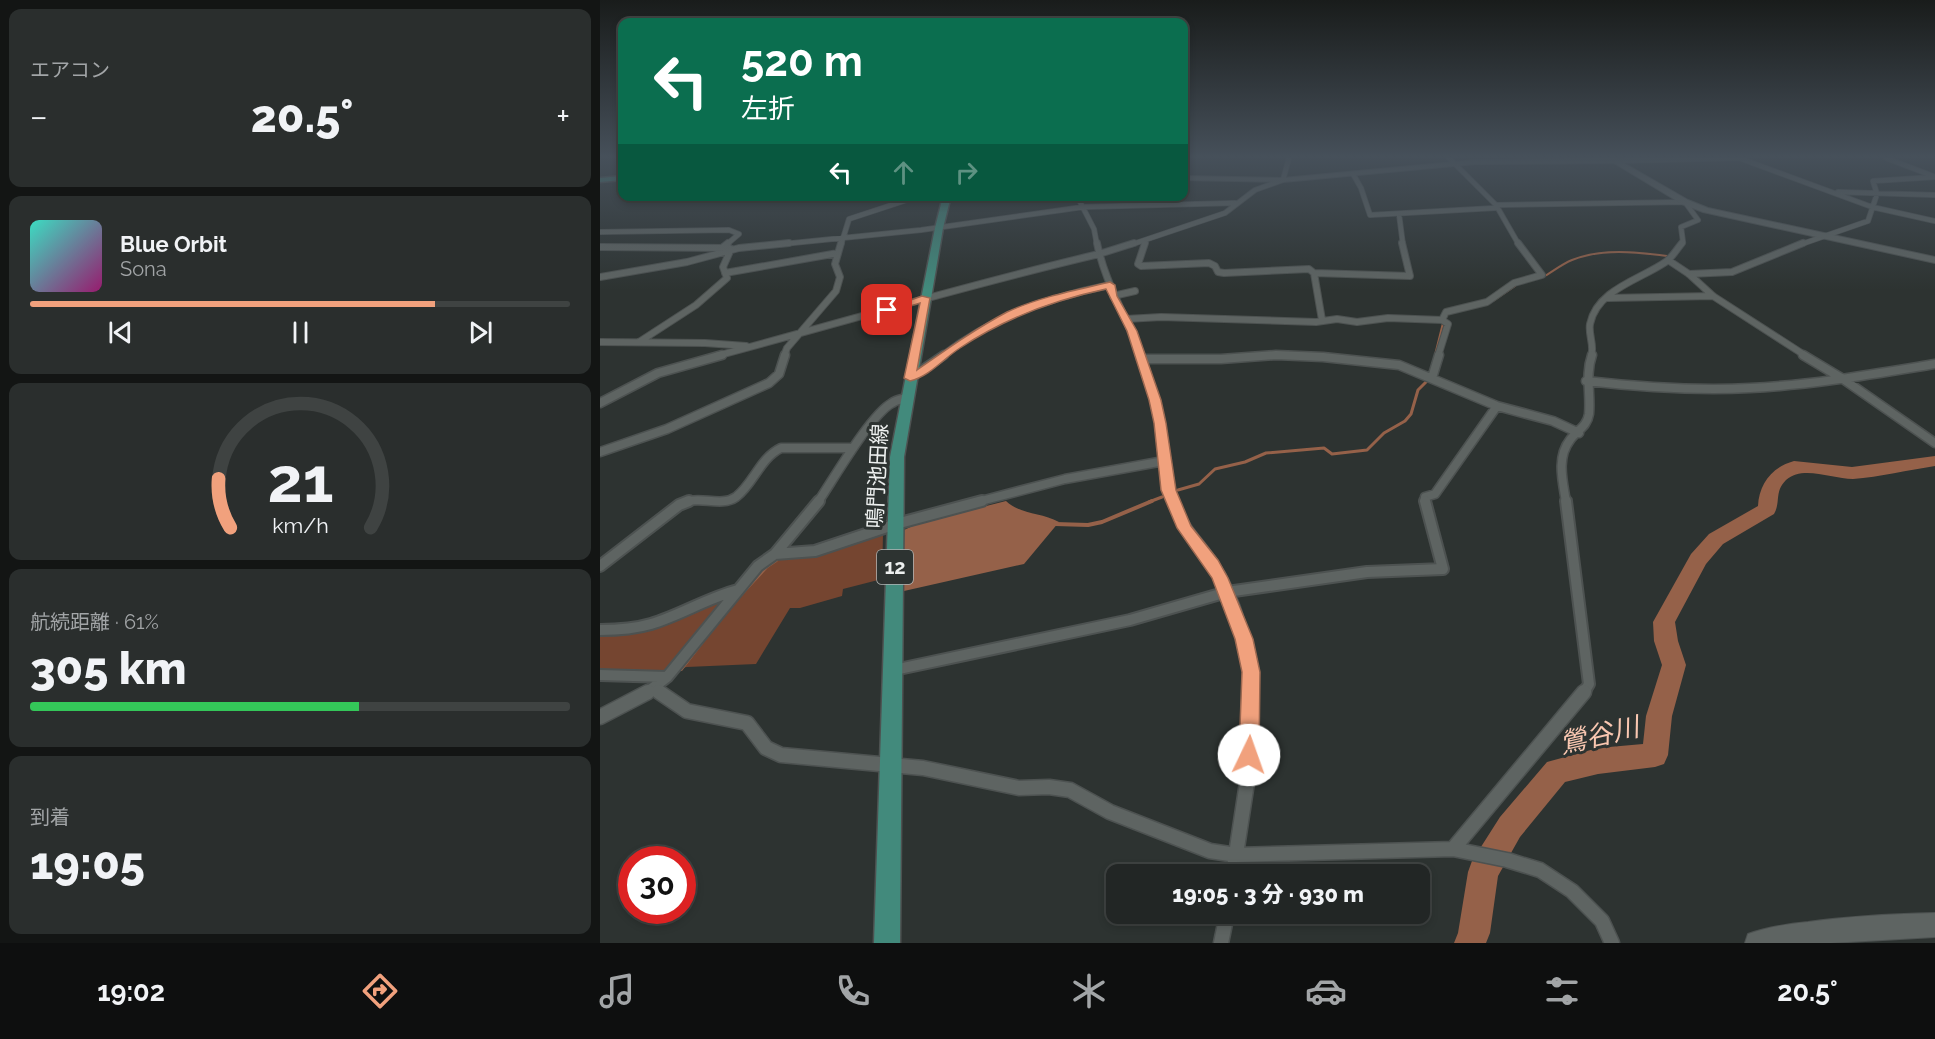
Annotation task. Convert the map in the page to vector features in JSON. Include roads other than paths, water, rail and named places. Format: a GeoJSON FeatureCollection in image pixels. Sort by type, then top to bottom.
{"type":"FeatureCollection","features":[{"type":"Feature","properties":{"kind":"main road","name":"鳴門池田線"},"geometry":{"type":"LineString","coordinates":[[887,943],[897,457],[939,228],[947,202]]}},
{"type":"Feature","properties":{"kind":"street"},"geometry":{"type":"LineString","coordinates":[[600,452],[667,429],[763,387],[779,374],[788,348],[836,291],[840,277],[834,270],[833,262],[851,217],[904,202]]}},
{"type":"Feature","properties":{"kind":"street"},"geometry":{"type":"LineString","coordinates":[[1080,202],[1094,229],[1099,254],[1113,296],[1126,319],[1141,359],[1160,423],[1168,490],[1185,528],[1213,564],[1227,592],[1244,639],[1251,672],[1248,776],[1235,864]]}},
{"type":"Feature","properties":{"kind":"street"},"geometry":{"type":"LineString","coordinates":[[1365,202],[1370,215],[1495,207],[1684,202]]}},
{"type":"Feature","properties":{"kind":"street"},"geometry":{"type":"LineString","coordinates":[[1443,321],[1446,312],[1487,302],[1514,283],[1542,275],[1491,202]]}},
{"type":"Feature","properties":{"kind":"street"},"geometry":{"type":"LineString","coordinates":[[1684,202],[1724,215],[1935,260]]}},
{"type":"Feature","properties":{"kind":"street"},"geometry":{"type":"LineString","coordinates":[[1453,849],[1517,770],[1580,699],[1589,684],[1578,584],[1561,468],[1563,454],[1570,440],[1586,425],[1589,414],[1586,381],[1593,351],[1590,325],[1599,307],[1608,298],[1622,286],[1668,260],[1683,242],[1681,227],[1698,220],[1684,202]]}},
{"type":"Feature","properties":{"kind":"street"},"geometry":{"type":"LineString","coordinates":[[1858,202],[1935,220]]}},
{"type":"Feature","properties":{"kind":"street"},"geometry":{"type":"LineString","coordinates":[[1689,274],[1732,272],[1784,250],[1868,221],[1874,202]]}},
{"type":"Feature","properties":{"kind":"street"},"geometry":{"type":"LineString","coordinates":[[600,277],[676,264],[731,249],[939,228],[1083,207],[1235,203],[1233,208],[1225,213],[1099,254],[1005,276],[755,348],[658,373],[600,403]]}},
{"type":"Feature","properties":{"kind":"street"},"geometry":{"type":"LineString","coordinates":[[1145,240],[1146,244],[1138,264],[1141,266],[1209,263],[1215,266],[1218,272],[1224,273],[1309,269],[1314,273],[1410,276],[1400,234],[1400,214]]}},
{"type":"Feature","properties":{"kind":"street"},"geometry":{"type":"LineString","coordinates":[[600,232],[736,231],[739,234],[723,247]]}},
{"type":"Feature","properties":{"kind":"street"},"geometry":{"type":"LineString","coordinates":[[600,247],[723,247],[731,249]]}},
{"type":"Feature","properties":{"kind":"street"},"geometry":{"type":"LineString","coordinates":[[638,343],[702,301],[727,278],[723,267],[731,249]]}},
{"type":"Feature","properties":{"kind":"street"},"geometry":{"type":"LineString","coordinates":[[726,273],[838,254]]}},
{"type":"Feature","properties":{"kind":"street"},"geometry":{"type":"LineString","coordinates":[[1668,260],[1689,274],[1713,296],[1843,379],[1935,443]]}},
{"type":"Feature","properties":{"kind":"street"},"geometry":{"type":"LineString","coordinates":[[1314,273],[1322,320]]}},
{"type":"Feature","properties":{"kind":"street"},"geometry":{"type":"LineString","coordinates":[[910,378],[922,372],[956,346],[1013,314],[1069,294],[1110,285]]}},
{"type":"Feature","properties":{"kind":"street"},"geometry":{"type":"LineString","coordinates":[[1113,296],[1135,291]]}},
{"type":"Feature","properties":{"kind":"street"},"geometry":{"type":"LineString","coordinates":[[1608,298],[1713,296]]}},
{"type":"Feature","properties":{"kind":"street"},"geometry":{"type":"LineString","coordinates":[[1126,319],[1173,317],[1357,322],[1388,318],[1443,321],[1448,324],[1432,378]]}},
{"type":"Feature","properties":{"kind":"street"},"geometry":{"type":"LineString","coordinates":[[600,342],[705,343],[755,348]]}},
{"type":"Feature","properties":{"kind":"street"},"geometry":{"type":"LineString","coordinates":[[1141,359],[1221,359],[1276,355],[1323,357],[1399,365],[1497,406],[1552,421],[1579,433]]}},
{"type":"Feature","properties":{"kind":"street"},"geometry":{"type":"LineString","coordinates":[[1586,381],[1634,386],[1752,388],[1843,379],[1935,364]]}},
{"type":"Feature","properties":{"kind":"street"},"geometry":{"type":"LineString","coordinates":[[600,717],[654,689],[667,677],[758,566],[775,554],[818,503],[853,448],[879,414],[891,403],[906,398]]}},
{"type":"Feature","properties":{"kind":"street"},"geometry":{"type":"LineString","coordinates":[[894,670],[1119,622],[1227,592],[1366,572],[1443,569],[1425,506],[1425,497],[1435,494],[1497,406]]}},
{"type":"Feature","properties":{"kind":"street"},"geometry":{"type":"LineString","coordinates":[[600,566],[679,505],[691,500],[726,501],[736,497],[771,453],[781,448],[853,448]]}},
{"type":"Feature","properties":{"kind":"street"},"geometry":{"type":"LineString","coordinates":[[775,554],[815,551],[896,524],[1065,479],[1164,461]]}},
{"type":"Feature","properties":{"kind":"street"},"geometry":{"type":"LineString","coordinates":[[600,630],[620,630],[651,624],[714,595],[738,590]]}},
{"type":"Feature","properties":{"kind":"street"},"geometry":{"type":"LineString","coordinates":[[600,675],[667,677]]}},
{"type":"Feature","properties":{"kind":"street"},"geometry":{"type":"LineString","coordinates":[[654,689],[687,711],[747,723],[766,748],[781,755],[891,764],[923,768],[1019,788],[1049,787],[1070,790],[1093,804],[1132,821],[1210,851],[1236,855],[1453,849],[1507,860],[1540,870],[1572,891],[1602,921],[1612,943]]}},
{"type":"Feature","properties":{"kind":"street"},"geometry":{"type":"LineString","coordinates":[[1221,943],[1225,924]]}},
{"type":"Feature","properties":{"kind":"street"},"geometry":{"type":"LineString","coordinates":[[1757,943],[1827,938],[1905,925],[1935,925]]}},
{"type":"Feature","properties":{"kind":"waterway"},"geometry":{"type":"LineString","coordinates":[[1543,277],[1583,256],[1607,252],[1667,256]]}},
{"type":"Feature","properties":{"kind":"waterway"},"geometry":{"type":"LineString","coordinates":[[1493,301],[1515,286]]}},
{"type":"Feature","properties":{"kind":"waterway"},"geometry":{"type":"LineString","coordinates":[[1435,355],[1443,323]]}},
{"type":"Feature","properties":{"kind":"waterway"},"geometry":{"type":"LineString","coordinates":[[1178,490],[1199,484],[1215,469],[1245,462],[1266,453],[1324,448],[1332,454],[1367,450],[1384,433],[1405,421],[1411,414],[1418,390],[1428,380]]}},
{"type":"Feature","properties":{"kind":"waterway","name":"鶯谷川"},"geometry":{"type":"LineString","coordinates":[[1470,943],[1474,933],[1483,872],[1510,827],[1557,771],[1598,761],[1655,755],[1659,716],[1674,665],[1666,641],[1664,622],[1698,559],[1716,539],[1767,509],[1768,491],[1780,476],[1794,467],[1852,473],[1935,461]]}},
{"type":"Feature","properties":{"kind":"waterway"},"geometry":{"type":"LineString","coordinates":[[1149,502],[1162,497]]}},
{"type":"Feature","properties":{"kind":"waterway"},"geometry":{"type":"LineString","coordinates":[[1055,524],[1088,525],[1102,522],[1152,501]]}},
{"type":"Feature","properties":{"kind":"waterway"},"geometry":{"type":"LineString","coordinates":[[741,594],[767,566],[776,560]]}},
{"type":"Feature","properties":{"kind":"waterway"},"geometry":{"type":"LineString","coordinates":[[681,669],[701,643]]}}]}
